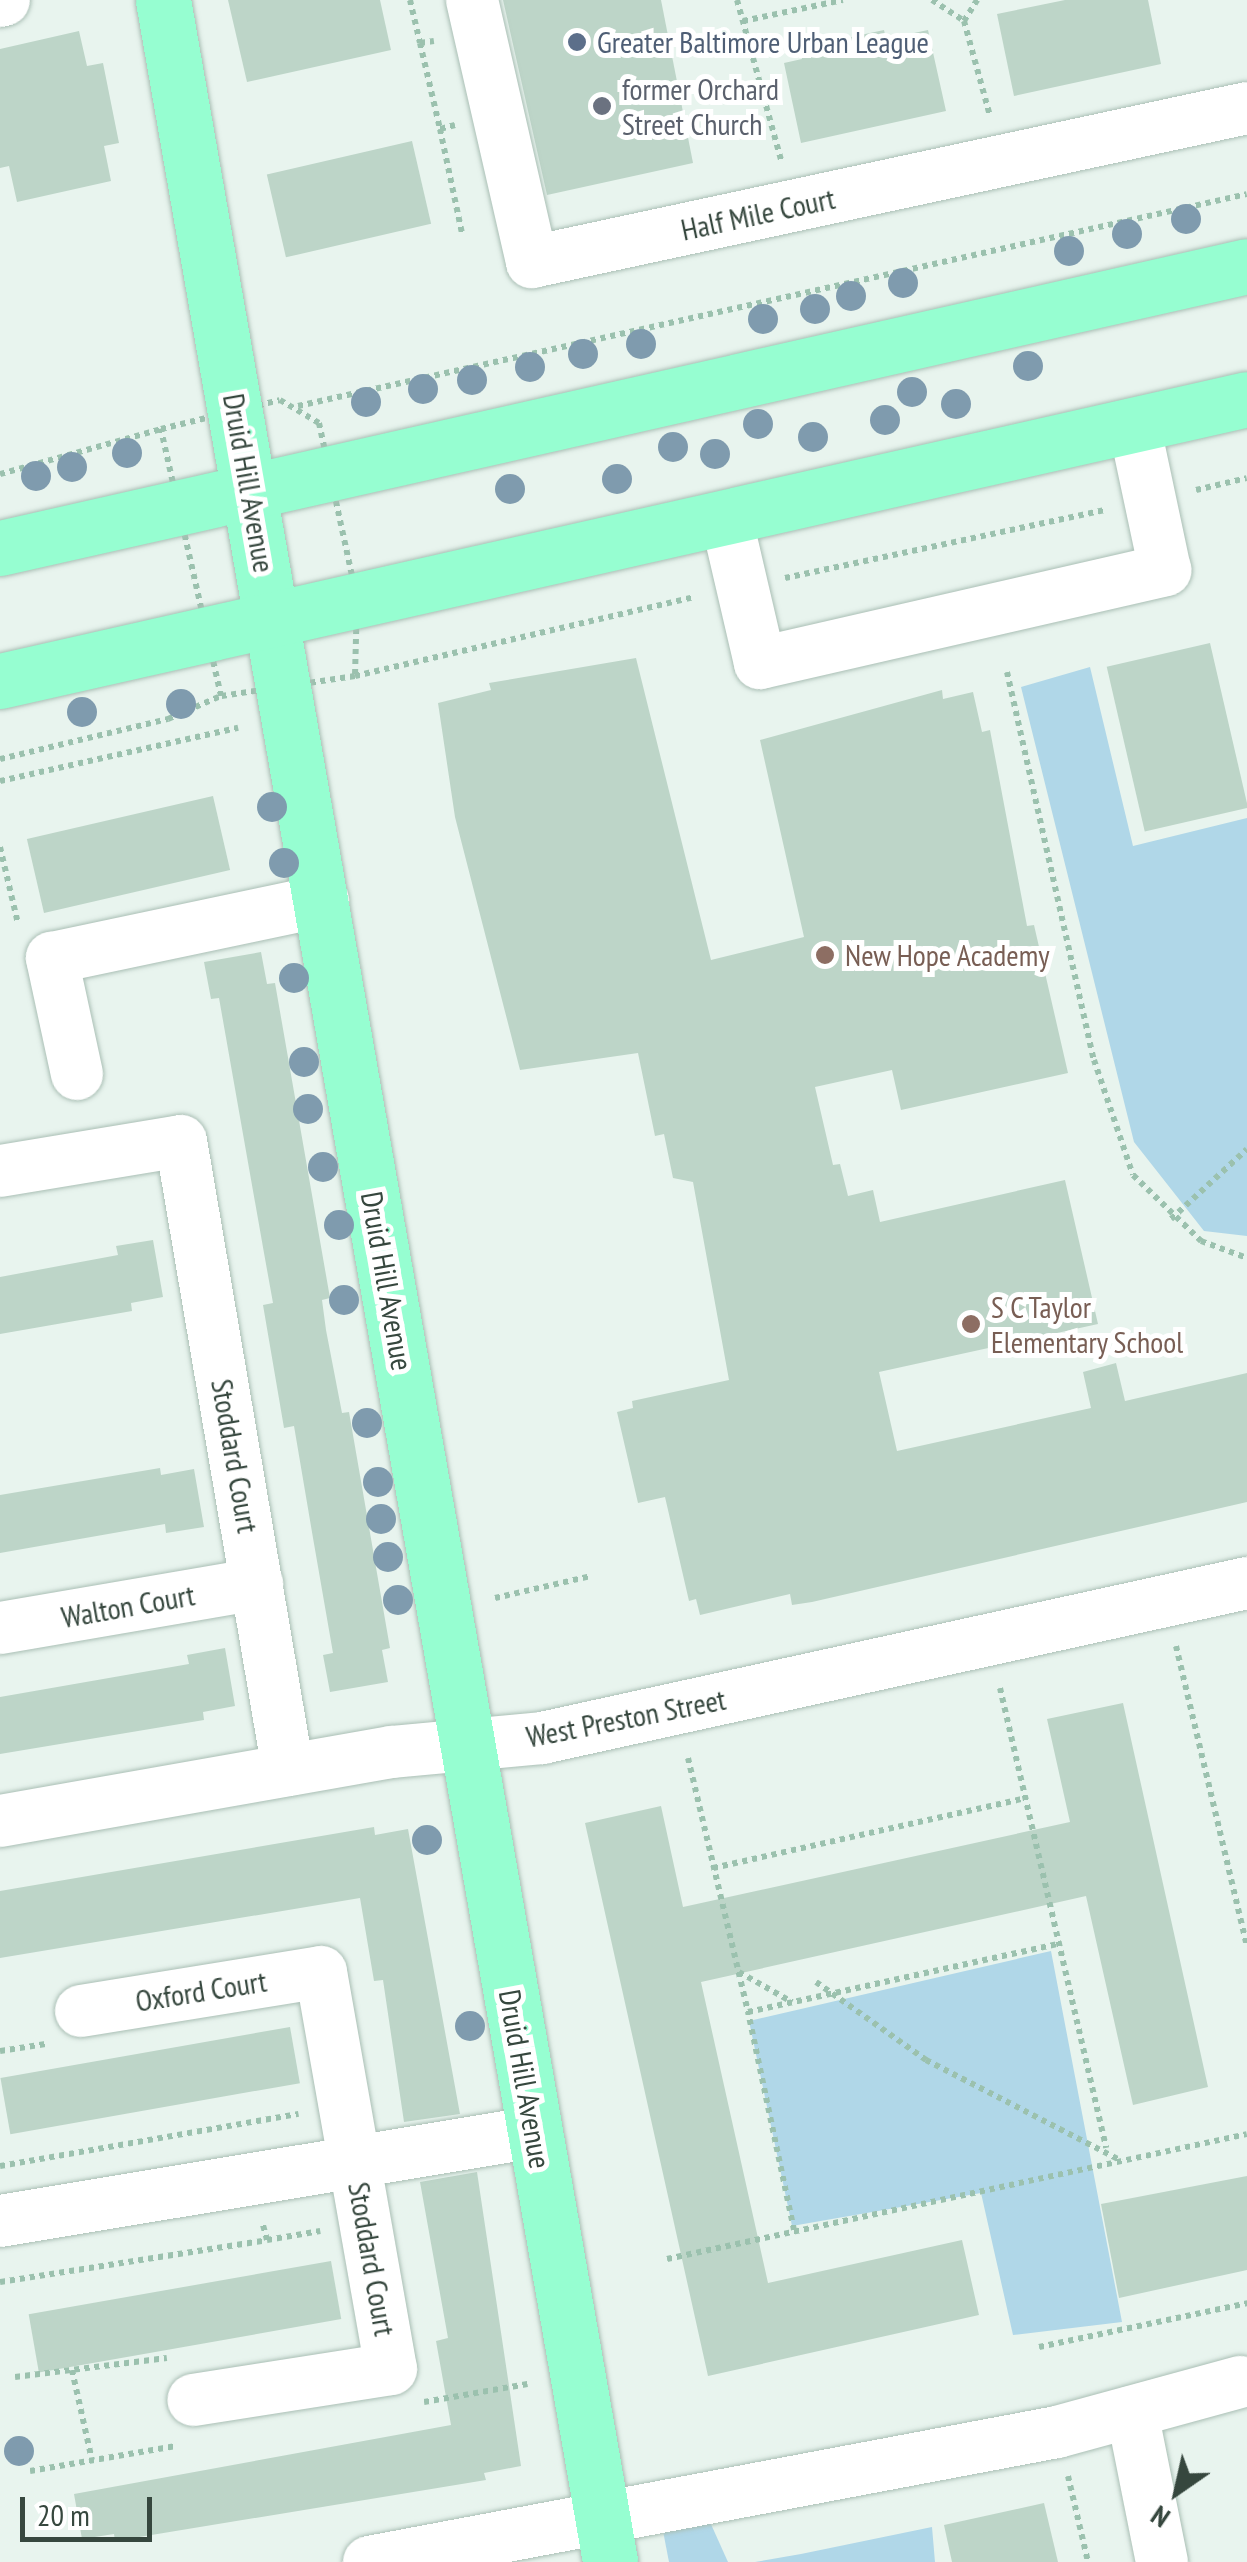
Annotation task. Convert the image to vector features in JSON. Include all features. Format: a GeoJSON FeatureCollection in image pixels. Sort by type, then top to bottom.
{"type":"FeatureCollection","features":[{"type":"Feature","properties":{"kind":"main road","name":"Druid Hill Avenue"},"geometry":{"type":"LineString","coordinates":[[163,0],[607,2541]]}},
{"type":"Feature","properties":{"kind":"main road"},"geometry":{"type":"LineString","coordinates":[[0,548],[249,486],[1247,266]]}},
{"type":"Feature","properties":{"kind":"main road"},"geometry":{"type":"LineString","coordinates":[[0,681],[1247,399]]}},
{"type":"Feature","properties":{"kind":"street","name":"Half Mile Court"},"geometry":{"type":"LineString","coordinates":[[472,0],[532,262],[1247,108]]}},
{"type":"Feature","properties":{"kind":"street"},"geometry":{"type":"LineString","coordinates":[[726,518],[760,663],[1165,570],[1134,424]]}},
{"type":"Feature","properties":{"kind":"street"},"geometry":{"type":"LineString","coordinates":[[77,1074],[52,958],[323,901]]}},
{"type":"Feature","properties":{"kind":"street","name":"Stoddard Court"},"geometry":{"type":"LineString","coordinates":[[0,1171],[181,1141],[288,1770]]}},
{"type":"Feature","properties":{"kind":"street","name":"West Preston Street"},"geometry":{"type":"LineString","coordinates":[[0,1821],[288,1770],[542,1738],[1247,1583]]}},
{"type":"Feature","properties":{"kind":"street","name":"Walton Court"},"geometry":{"type":"LineString","coordinates":[[0,1628],[257,1584]]}},
{"type":"Feature","properties":{"kind":"street","name":"Stoddard Court"},"geometry":{"type":"LineString","coordinates":[[188,2378],[391,2369],[321,1972]]}},
{"type":"Feature","properties":{"kind":"street","name":"Oxford Court"},"geometry":{"type":"LineString","coordinates":[[68,2026],[321,1972]]}},
{"type":"Feature","properties":{"kind":"street"},"geometry":{"type":"LineString","coordinates":[[0,2221],[354,2154],[534,2132]]}},
{"type":"Feature","properties":{"kind":"street"},"geometry":{"type":"LineString","coordinates":[[369,2562],[607,2541],[1240,2382]]}},
{"type":"Feature","properties":{"kind":"street"},"geometry":{"type":"LineString","coordinates":[[1132,2412],[1162,2562]]}},
{"type":"Feature","properties":{"kind":"path"},"geometry":{"type":"LineString","coordinates":[[737,0],[782,162]]}},
{"type":"Feature","properties":{"kind":"path"},"geometry":{"type":"LineString","coordinates":[[743,21],[843,0]]}},
{"type":"Feature","properties":{"kind":"path"},"geometry":{"type":"LineString","coordinates":[[932,0],[964,20],[990,116]]}},
{"type":"Feature","properties":{"kind":"path"},"geometry":{"type":"LineString","coordinates":[[964,20],[977,0]]}},
{"type":"Feature","properties":{"kind":"path"},"geometry":{"type":"LineString","coordinates":[[420,43],[440,129]]}},
{"type":"Feature","properties":{"kind":"path"},"geometry":{"type":"LineString","coordinates":[[298,406],[1247,194]]}},
{"type":"Feature","properties":{"kind":"path"},"geometry":{"type":"LineString","coordinates":[[280,400],[298,406],[318,422]]}},
{"type":"Feature","properties":{"kind":"path"},"geometry":{"type":"LineString","coordinates":[[0,474],[199,420]]}},
{"type":"Feature","properties":{"kind":"path"},"geometry":{"type":"LineString","coordinates":[[161,429],[169,462]]}},
{"type":"Feature","properties":{"kind":"path"},"geometry":{"type":"LineString","coordinates":[[326,679],[356,676],[742,587],[1247,478]]}},
{"type":"Feature","properties":{"kind":"path"},"geometry":{"type":"LineString","coordinates":[[338,511],[348,555]]}},
{"type":"Feature","properties":{"kind":"path"},"geometry":{"type":"LineString","coordinates":[[356,676],[358,640]]}},
{"type":"Feature","properties":{"kind":"path"},"geometry":{"type":"LineString","coordinates":[[1007,672],[1108,1107],[1132,1175],[1171,1219],[1247,1258]]}},
{"type":"Feature","properties":{"kind":"path"},"geometry":{"type":"LineString","coordinates":[[212,674],[220,696]]}},
{"type":"Feature","properties":{"kind":"path"},"geometry":{"type":"LineString","coordinates":[[0,759],[168,719],[220,696],[246,690]]}},
{"type":"Feature","properties":{"kind":"path"},"geometry":{"type":"LineString","coordinates":[[0,780],[238,728]]}},
{"type":"Feature","properties":{"kind":"path"},"geometry":{"type":"LineString","coordinates":[[0,847],[20,934]]}},
{"type":"Feature","properties":{"kind":"path"},"geometry":{"type":"LineString","coordinates":[[1171,1219],[1247,1149]]}},
{"type":"Feature","properties":{"kind":"path"},"geometry":{"type":"LineString","coordinates":[[494,1598],[592,1576]]}},
{"type":"Feature","properties":{"kind":"path"},"geometry":{"type":"LineString","coordinates":[[1166,1601],[1247,1946]]}},
{"type":"Feature","properties":{"kind":"path"},"geometry":{"type":"LineString","coordinates":[[1000,1688],[1106,2148]]}},
{"type":"Feature","properties":{"kind":"path"},"geometry":{"type":"LineString","coordinates":[[688,1758],[794,2230]]}},
{"type":"Feature","properties":{"kind":"path"},"geometry":{"type":"LineString","coordinates":[[714,1868],[1025,1798]]}},
{"type":"Feature","properties":{"kind":"path"},"geometry":{"type":"LineString","coordinates":[[748,2012],[1062,1944]]}},
{"type":"Feature","properties":{"kind":"path"},"geometry":{"type":"LineString","coordinates":[[738,1971],[792,2002]]}},
{"type":"Feature","properties":{"kind":"path"},"geometry":{"type":"LineString","coordinates":[[816,1982],[959,2078],[1106,2148],[1122,2162]]}},
{"type":"Feature","properties":{"kind":"path"},"geometry":{"type":"LineString","coordinates":[[0,2051],[68,2026]]}},
{"type":"Feature","properties":{"kind":"path"},"geometry":{"type":"LineString","coordinates":[[0,2166],[316,2111],[326,2146],[354,2154]]}},
{"type":"Feature","properties":{"kind":"path"},"geometry":{"type":"LineString","coordinates":[[667,2259],[1247,2134]]}},
{"type":"Feature","properties":{"kind":"path"},"geometry":{"type":"LineString","coordinates":[[266,2240],[332,2228]]}},
{"type":"Feature","properties":{"kind":"path"},"geometry":{"type":"LineString","coordinates":[[1040,2347],[1247,2303]]}},
{"type":"Feature","properties":{"kind":"path"},"geometry":{"type":"LineString","coordinates":[[14,2377],[72,2370],[188,2378]]}},
{"type":"Feature","properties":{"kind":"path"},"geometry":{"type":"LineString","coordinates":[[72,2370],[92,2460]]}},
{"type":"Feature","properties":{"kind":"path"},"geometry":{"type":"LineString","coordinates":[[1056,2478],[1068,2476],[1088,2562]]}},
{"type":"Feature","properties":{"kind":"shaded area"},"geometry":{"type":"Polygon","coordinates":[[[1090,667],[1133,846],[1247,818],[1247,1236],[1204,1231],[1134,1142],[1021,687],[1090,667]]]}},
{"type":"Feature","properties":{"kind":"shaded area"},"geometry":{"type":"Polygon","coordinates":[[[1051,1951],[1122,2322],[1013,2335],[981,2193],[792,2226],[749,2021],[1051,1951]]]}},
{"type":"Feature","properties":{"kind":"shaded area"},"geometry":{"type":"Polygon","coordinates":[[[710,2522],[728,2562],[669,2562],[663,2531],[710,2522]]]}},
{"type":"Feature","properties":{"kind":"shaded area"},"geometry":{"type":"Polygon","coordinates":[[[932,2527],[935,2562],[755,2562],[801,2554],[932,2527]]]}},
{"type":"Feature","properties":{"kind":"building"},"geometry":{"type":"Polygon","coordinates":[[[228,0],[380,0],[391,50],[247,82],[228,0]]]}},
{"type":"Feature","properties":{"kind":"building","name":"former Orchard Street Church"},"geometry":{"type":"Polygon","coordinates":[[[503,0],[661,0],[693,163],[547,195],[503,0]]]}},
{"type":"Feature","properties":{"kind":"building"},"geometry":{"type":"Polygon","coordinates":[[[1065,0],[1148,0],[1161,64],[1014,96],[997,14],[1065,0]]]}},
{"type":"Feature","properties":{"kind":"building"},"geometry":{"type":"Polygon","coordinates":[[[884,30],[886,39],[928,30],[946,111],[801,143],[784,63],[802,59],[800,48],[884,30]]]}},
{"type":"Feature","properties":{"kind":"building"},"geometry":{"type":"Polygon","coordinates":[[[79,31],[87,66],[103,63],[119,143],[104,146],[111,181],[17,202],[9,166],[0,168],[0,49],[79,31]]]}},
{"type":"Feature","properties":{"kind":"building"},"geometry":{"type":"Polygon","coordinates":[[[412,141],[431,224],[286,257],[267,175],[412,141]]]}},
{"type":"Feature","properties":{"kind":"building"},"geometry":{"type":"Polygon","coordinates":[[[1210,643],[1247,808],[1145,832],[1107,667],[1210,643]]]}},
{"type":"Feature","properties":{"kind":"building"},"geometry":{"type":"Polygon","coordinates":[[[636,658],[711,960],[804,937],[760,740],[942,690],[943,699],[973,692],[982,732],[990,730],[1027,926],[1034,925],[1068,1073],[901,1110],[892,1070],[815,1087],[833,1165],[840,1164],[848,1196],[873,1190],[880,1222],[1065,1180],[1098,1324],[879,1372],[897,1451],[1091,1408],[1083,1372],[1116,1363],[1125,1401],[1247,1373],[1247,1502],[812,1602],[792,1605],[790,1594],[700,1615],[696,1599],[689,1601],[665,1497],[638,1503],[617,1412],[633,1408],[632,1401],[729,1380],[693,1182],[673,1178],[664,1134],[655,1136],[638,1053],[520,1070],[455,817],[438,703],[491,690],[489,683],[636,658]]]}},
{"type":"Feature","properties":{"kind":"building"},"geometry":{"type":"Polygon","coordinates":[[[213,796],[230,870],[44,913],[27,839],[213,796]]]}},
{"type":"Feature","properties":{"kind":"building"},"geometry":{"type":"Polygon","coordinates":[[[261,952],[267,984],[275,983],[330,1298],[322,1300],[326,1330],[342,1413],[349,1412],[390,1648],[382,1650],[388,1682],[330,1692],[323,1655],[333,1653],[294,1426],[284,1428],[263,1305],[273,1303],[219,998],[211,999],[204,962],[261,952]]]}},
{"type":"Feature","properties":{"kind":"building"},"geometry":{"type":"Polygon","coordinates":[[[153,1240],[163,1297],[131,1303],[132,1311],[0,1334],[0,1277],[118,1255],[116,1246],[153,1240]]]}},
{"type":"Feature","properties":{"kind":"building"},"geometry":{"type":"Polygon","coordinates":[[[160,1468],[161,1475],[194,1469],[204,1527],[166,1533],[165,1524],[0,1553],[0,1495],[160,1468]]]}},
{"type":"Feature","properties":{"kind":"building"},"geometry":{"type":"Polygon","coordinates":[[[225,1648],[235,1706],[203,1712],[204,1720],[0,1754],[0,1697],[189,1664],[187,1655],[225,1648]]]}},
{"type":"Feature","properties":{"kind":"building"},"geometry":{"type":"Polygon","coordinates":[[[1123,1703],[1208,2087],[1133,2105],[1086,1896],[701,1982],[768,2283],[962,2240],[979,2315],[708,2376],[585,1823],[661,1806],[683,1907],[1070,1822],[1047,1719],[1123,1703]]]}},
{"type":"Feature","properties":{"kind":"building"},"geometry":{"type":"Polygon","coordinates":[[[374,1827],[375,1835],[408,1829],[460,2114],[404,2122],[383,1980],[374,1981],[360,1898],[0,1958],[0,1891],[374,1827]]]}},
{"type":"Feature","properties":{"kind":"building"},"geometry":{"type":"Polygon","coordinates":[[[290,2027],[300,2083],[10,2134],[0,2078],[290,2027]]]}},
{"type":"Feature","properties":{"kind":"building"},"geometry":{"type":"Polygon","coordinates":[[[477,2172],[521,2466],[484,2473],[486,2480],[115,2541],[114,2534],[82,2539],[74,2494],[451,2425],[436,2341],[448,2338],[420,2182],[477,2172]]]}},
{"type":"Feature","properties":{"kind":"building"},"geometry":{"type":"Polygon","coordinates":[[[1247,2176],[1247,2270],[1119,2298],[1101,2204],[1247,2176]]]}},
{"type":"Feature","properties":{"kind":"building"},"geometry":{"type":"Polygon","coordinates":[[[331,2261],[341,2319],[39,2372],[29,2314],[331,2261]]]}},
{"type":"Feature","properties":{"kind":"building"},"geometry":{"type":"Polygon","coordinates":[[[1044,2503],[1058,2562],[952,2562],[944,2525],[1044,2503]]]}},
{"type":"Feature","properties":{"kind":"place","name":"Greater Baltimore Urban League"},"geometry":{"type":"Point","coordinates":[577,42]}},
{"type":"Feature","properties":{"kind":"place","name":"former Orchard Street Church"},"geometry":{"type":"Point","coordinates":[602,106]}},
{"type":"Feature","properties":{"kind":"place","name":"New Hope Academy"},"geometry":{"type":"Point","coordinates":[825,955]}},
{"type":"Feature","properties":{"kind":"place","name":"S C Taylor Elementary School"},"geometry":{"type":"Point","coordinates":[971,1324]}}]}
